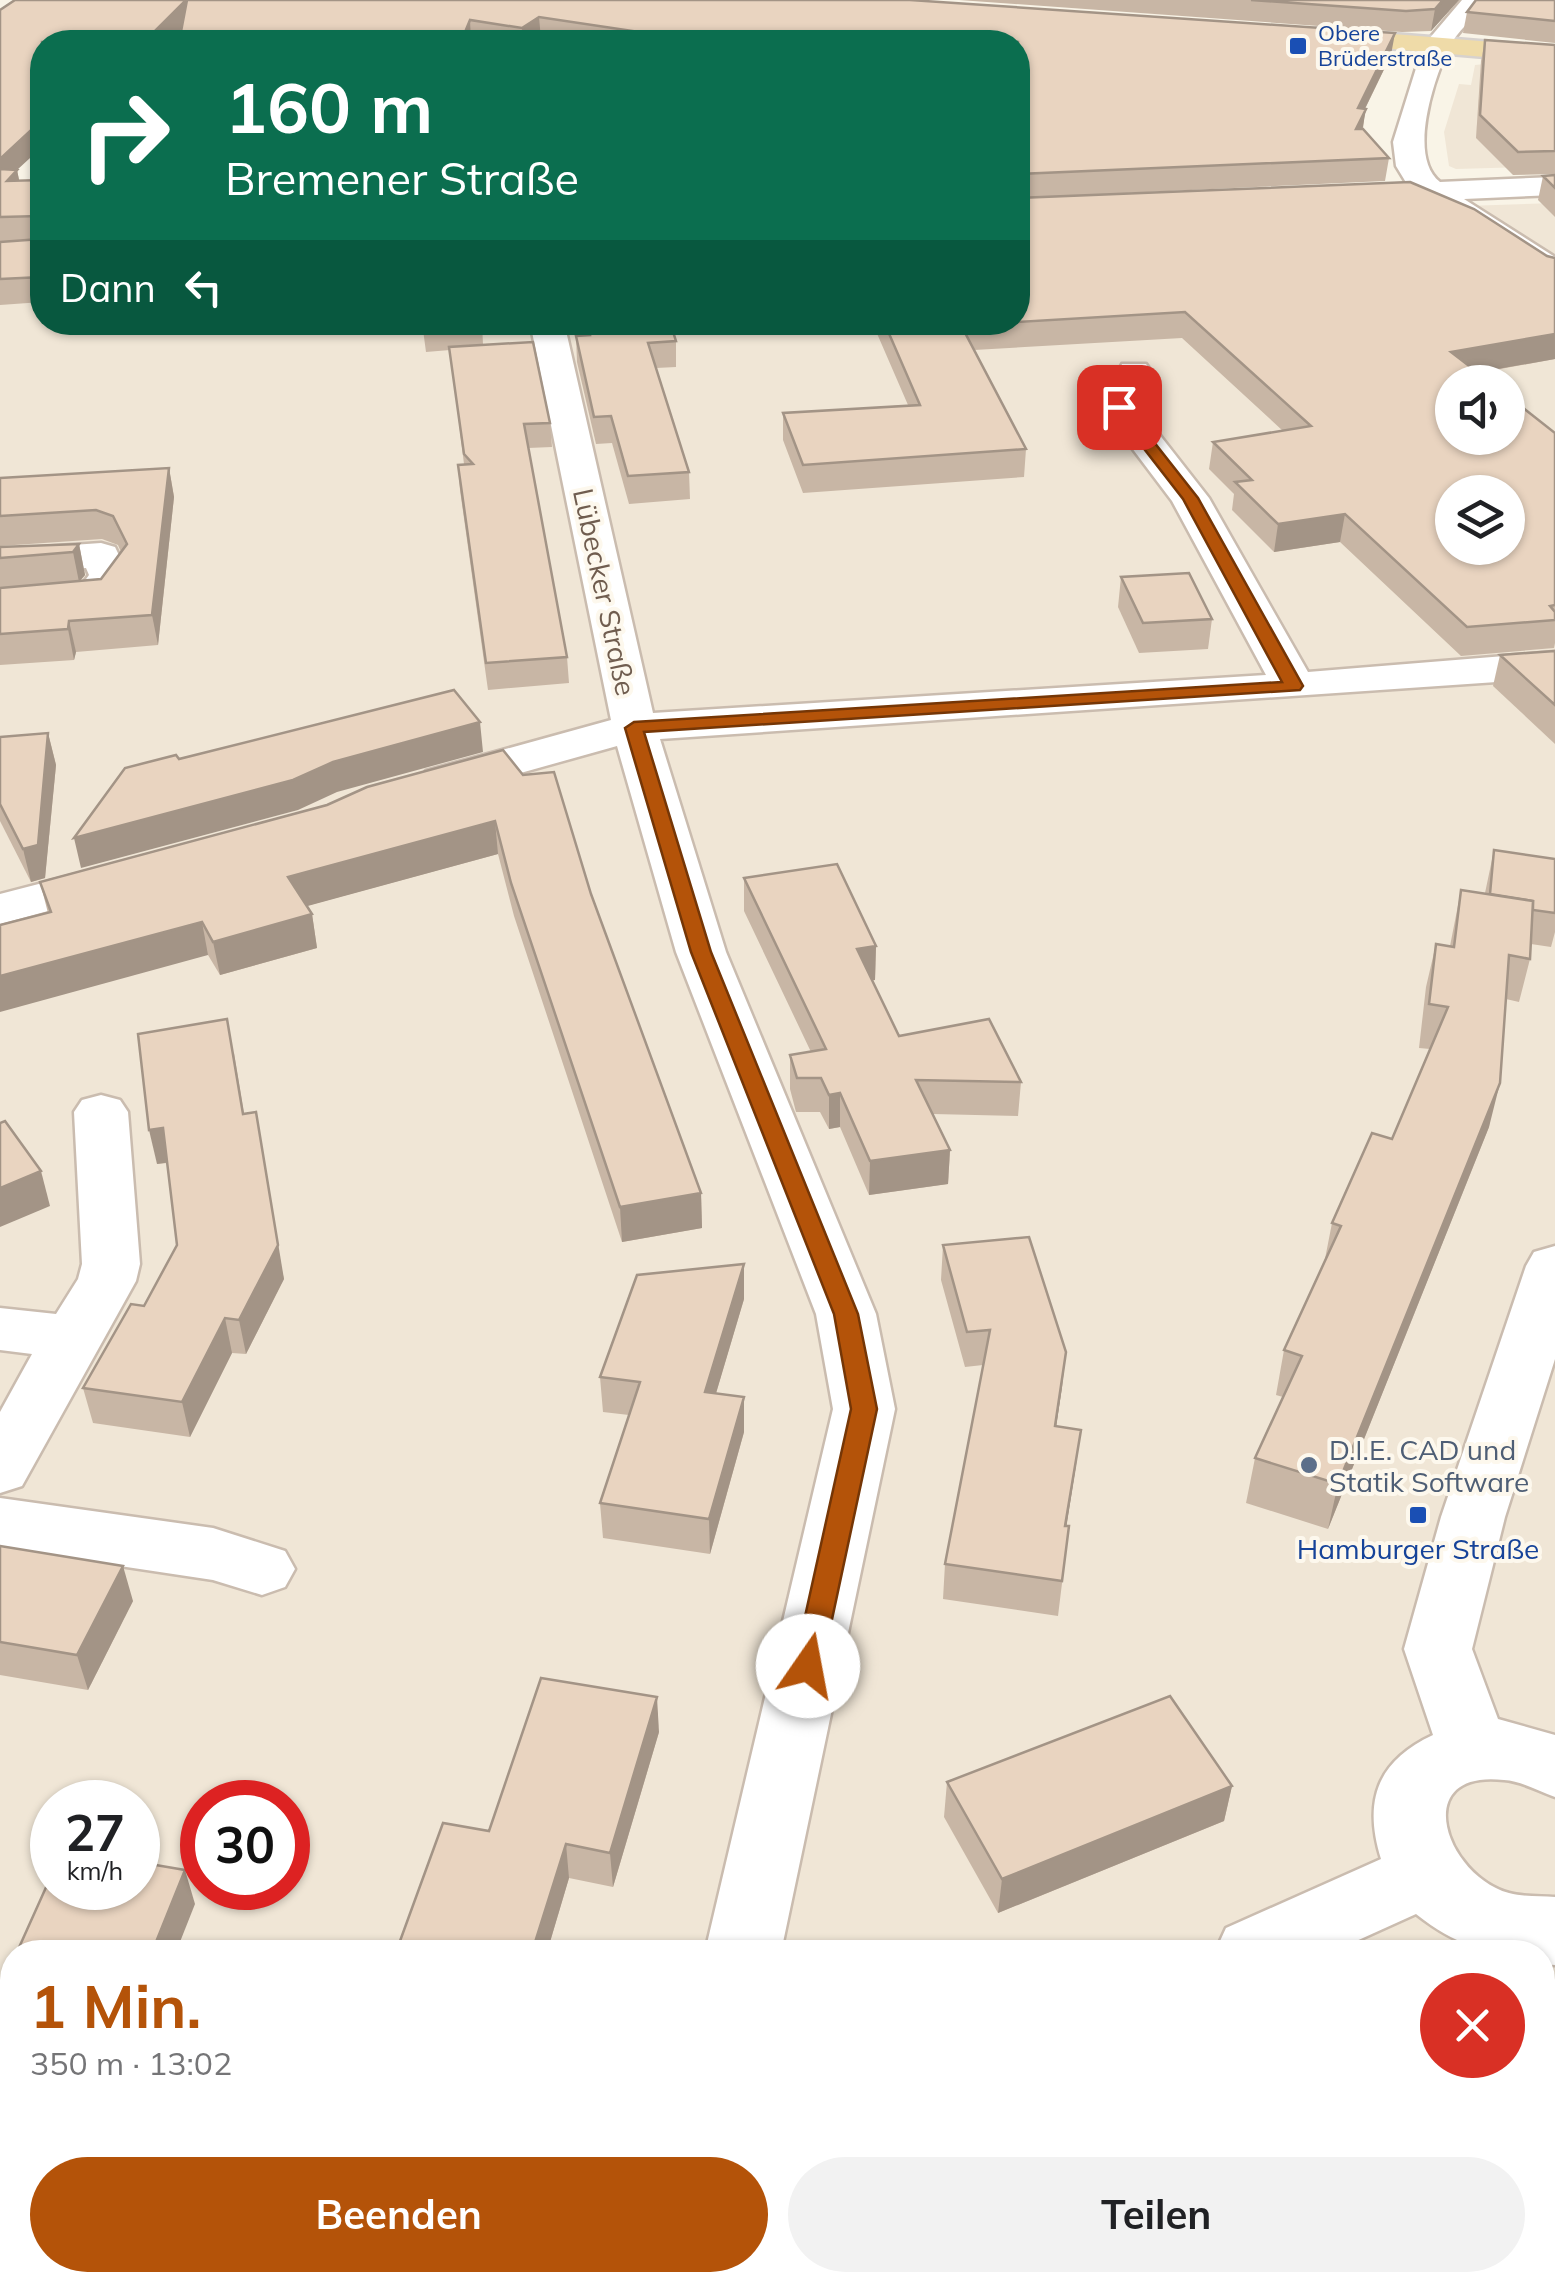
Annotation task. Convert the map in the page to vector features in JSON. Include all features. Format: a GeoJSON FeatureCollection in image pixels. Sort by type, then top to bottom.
{"type":"FeatureCollection","features":[{"type":"Feature","properties":{"kind":"main road"},"geometry":{"type":"LineString","coordinates":[[1293,34],[1555,55]]}},
{"type":"Feature","properties":{"kind":"street"},"geometry":{"type":"LineString","coordinates":[[1475,0],[1436,46],[1407,142],[1414,174],[1432,192],[1555,271]]}},
{"type":"Feature","properties":{"kind":"street"},"geometry":{"type":"LineString","coordinates":[[1334,196],[1555,186]]}},
{"type":"Feature","properties":{"kind":"street","name":"Lübecker Straße"},"geometry":{"type":"LineString","coordinates":[[549,335],[634,728],[701,952],[846,1314],[864,1409],[746,1940]]}},
{"type":"Feature","properties":{"kind":"street"},"geometry":{"type":"LineString","coordinates":[[1134,371],[1119,407],[1190,498],[1294,686]]}},
{"type":"Feature","properties":{"kind":"street"},"geometry":{"type":"LineString","coordinates":[[0,562],[101,555],[109,576],[94,597],[0,603]]}},
{"type":"Feature","properties":{"kind":"street"},"geometry":{"type":"LineString","coordinates":[[409,790],[634,728],[1294,686],[1555,665]]}},
{"type":"Feature","properties":{"kind":"street"},"geometry":{"type":"LineString","coordinates":[[0,909],[164,865]]}},
{"type":"Feature","properties":{"kind":"street"},"geometry":{"type":"LineString","coordinates":[[0,1469],[107,1280],[111,1264],[101,1112]]}},
{"type":"Feature","properties":{"kind":"street"},"geometry":{"type":"LineString","coordinates":[[1474,1750],[1438,1649],[1473,1518],[1555,1266]]}},
{"type":"Feature","properties":{"kind":"street"},"geometry":{"type":"LineString","coordinates":[[0,1328],[72,1337]]}},
{"type":"Feature","properties":{"kind":"street"},"geometry":{"type":"LineString","coordinates":[[0,1522],[213,1554],[262,1569]]}},
{"type":"Feature","properties":{"kind":"street"},"geometry":{"type":"LineString","coordinates":[[1555,1767],[1520,1752],[1474,1750],[1435,1764],[1420,1777],[1412,1794],[1410,1834],[1426,1874],[1456,1905],[1490,1925],[1517,1933],[1555,1931]]}},
{"type":"Feature","properties":{"kind":"street"},"geometry":{"type":"LineString","coordinates":[[1280,1940],[1426,1874]]}},
{"type":"Feature","properties":{"kind":"shaded area"},"geometry":{"type":"Polygon","coordinates":[[[1485,64],[1555,166],[1449,166],[1444,132],[1459,84],[1471,85],[1475,65],[1485,64]]]}},
{"type":"Feature","properties":{"kind":"shaded area"},"geometry":{"type":"Polygon","coordinates":[[[1555,203],[1555,1940],[0,1940],[0,274],[30,273],[30,335],[1030,335],[1030,313],[1162,216],[1555,203]]]}},
{"type":"Feature","properties":{"kind":"building"},"geometry":{"type":"Polygon","coordinates":[[[15,0],[186,0],[156,30],[30,30],[30,131],[0,159],[0,10],[15,0]]]}},
{"type":"Feature","properties":{"kind":"building"},"geometry":{"type":"Polygon","coordinates":[[[187,0],[910,0],[1395,33],[1358,108],[1366,109],[1356,129],[1363,129],[1389,158],[1030,174],[1030,30],[626,30],[539,17],[522,28],[470,20],[466,30],[181,30],[187,0]]]}},
{"type":"Feature","properties":{"kind":"building"},"geometry":{"type":"Polygon","coordinates":[[[1251,0],[1443,0],[1435,9],[1406,11],[1251,0]]]}},
{"type":"Feature","properties":{"kind":"building"},"geometry":{"type":"Polygon","coordinates":[[[1476,0],[1555,0],[1555,21],[1467,12],[1476,0]]]}},
{"type":"Feature","properties":{"kind":"building"},"geometry":{"type":"Polygon","coordinates":[[[1485,40],[1555,45],[1555,151],[1518,152],[1480,115],[1485,40]]]}},
{"type":"Feature","properties":{"kind":"building"},"geometry":{"type":"Polygon","coordinates":[[[0,169],[17,170],[7,181],[30,180],[30,216],[0,217],[0,169]]]}},
{"type":"Feature","properties":{"kind":"building"},"geometry":{"type":"Polygon","coordinates":[[[1555,175],[1555,188],[1543,176],[1555,175]]]}},
{"type":"Feature","properties":{"kind":"building"},"geometry":{"type":"Polygon","coordinates":[[[1410,182],[1474,209],[1555,258],[1555,334],[1451,352],[1468,365],[1435,365],[1435,455],[1525,455],[1525,409],[1555,433],[1555,605],[1550,606],[1555,620],[1467,627],[1345,514],[1278,524],[1235,482],[1252,480],[1213,442],[1311,426],[1185,312],[1030,321],[1030,198],[1410,182]]]}},
{"type":"Feature","properties":{"kind":"building"},"geometry":{"type":"Polygon","coordinates":[[[30,240],[30,278],[0,279],[0,242],[30,240]]]}},
{"type":"Feature","properties":{"kind":"building"},"geometry":{"type":"Polygon","coordinates":[[[674,335],[676,341],[648,343],[689,472],[628,476],[611,416],[594,417],[576,336],[674,335]]]}},
{"type":"Feature","properties":{"kind":"building"},"geometry":{"type":"Polygon","coordinates":[[[890,335],[966,335],[1026,449],[803,465],[783,413],[920,405],[890,335]]]}},
{"type":"Feature","properties":{"kind":"building"},"geometry":{"type":"Polygon","coordinates":[[[533,342],[550,423],[524,424],[567,657],[486,663],[458,465],[473,464],[464,454],[449,347],[533,342]]]}},
{"type":"Feature","properties":{"kind":"building"},"geometry":{"type":"Polygon","coordinates":[[[169,468],[152,615],[69,621],[68,629],[0,634],[0,588],[101,579],[127,544],[113,516],[96,510],[0,516],[0,478],[169,468]]]}},
{"type":"Feature","properties":{"kind":"building"},"geometry":{"type":"Polygon","coordinates":[[[79,544],[73,552],[0,558],[0,547],[79,544]]]}},
{"type":"Feature","properties":{"kind":"building"},"geometry":{"type":"Polygon","coordinates":[[[1189,573],[1212,619],[1143,623],[1121,577],[1189,573]]]}},
{"type":"Feature","properties":{"kind":"building"},"geometry":{"type":"Polygon","coordinates":[[[1555,651],[1555,705],[1500,655],[1555,651]]]}},
{"type":"Feature","properties":{"kind":"building"},"geometry":{"type":"Polygon","coordinates":[[[454,690],[480,722],[333,762],[293,780],[74,838],[125,768],[176,755],[179,759],[454,690]]]}},
{"type":"Feature","properties":{"kind":"building"},"geometry":{"type":"Polygon","coordinates":[[[48,733],[38,845],[23,849],[0,804],[0,737],[48,733]]]}},
{"type":"Feature","properties":{"kind":"building"},"geometry":{"type":"Polygon","coordinates":[[[503,750],[523,775],[554,772],[591,894],[701,1193],[620,1207],[511,883],[495,821],[288,877],[312,914],[213,942],[202,922],[0,976],[0,925],[51,912],[40,882],[327,805],[367,787],[503,750]]]}},
{"type":"Feature","properties":{"kind":"building"},"geometry":{"type":"Polygon","coordinates":[[[1494,850],[1555,859],[1555,913],[1533,910],[1533,901],[1490,894],[1494,850]]]}},
{"type":"Feature","properties":{"kind":"building"},"geometry":{"type":"Polygon","coordinates":[[[837,864],[876,946],[857,949],[899,1036],[989,1019],[1021,1082],[916,1080],[950,1150],[870,1161],[840,1093],[829,1095],[821,1078],[797,1078],[790,1055],[826,1049],[744,878],[837,864]]]}},
{"type":"Feature","properties":{"kind":"building"},"geometry":{"type":"Polygon","coordinates":[[[1461,890],[1533,901],[1530,959],[1509,955],[1500,1083],[1338,1484],[1255,1458],[1302,1356],[1284,1350],[1341,1226],[1332,1223],[1372,1133],[1392,1139],[1448,1007],[1429,1004],[1436,944],[1454,947],[1461,890]]]}},
{"type":"Feature","properties":{"kind":"building"},"geometry":{"type":"Polygon","coordinates":[[[227,1019],[243,1114],[256,1112],[278,1245],[239,1320],[225,1318],[182,1402],[83,1388],[131,1304],[144,1306],[177,1245],[163,1128],[149,1130],[138,1034],[227,1019]]]}},
{"type":"Feature","properties":{"kind":"building"},"geometry":{"type":"Polygon","coordinates":[[[5,1121],[41,1171],[0,1188],[0,1123],[5,1121]]]}},
{"type":"Feature","properties":{"kind":"building"},"geometry":{"type":"Polygon","coordinates":[[[1029,1237],[1066,1352],[1055,1426],[1081,1430],[1065,1526],[1069,1526],[1062,1581],[945,1564],[990,1330],[967,1332],[943,1245],[1029,1237]]]}},
{"type":"Feature","properties":{"kind":"building"},"geometry":{"type":"Polygon","coordinates":[[[744,1264],[705,1392],[744,1397],[709,1519],[600,1503],[640,1382],[600,1377],[637,1275],[744,1264]]]}},
{"type":"Feature","properties":{"kind":"building"},"geometry":{"type":"Polygon","coordinates":[[[0,1546],[123,1566],[77,1655],[0,1642],[0,1546]]]}},
{"type":"Feature","properties":{"kind":"building"},"geometry":{"type":"Polygon","coordinates":[[[541,1678],[657,1697],[610,1853],[566,1844],[536,1940],[400,1940],[443,1823],[489,1831],[541,1678]]]}},
{"type":"Feature","properties":{"kind":"building"},"geometry":{"type":"Polygon","coordinates":[[[1170,1696],[1232,1786],[1002,1879],[947,1782],[1170,1696]]]}},
{"type":"Feature","properties":{"kind":"building"},"geometry":{"type":"Polygon","coordinates":[[[160,1866],[180,1869],[180,1882],[157,1940],[22,1940],[36,1910],[160,1910],[160,1866]]]}},
{"type":"Feature","properties":{"kind":"place","name":"Obere Brüderstraße"},"geometry":{"type":"Point","coordinates":[1298,46]}},
{"type":"Feature","properties":{"kind":"place","name":"D.I.E. CAD und Statik Software"},"geometry":{"type":"Point","coordinates":[1309,1465]}},
{"type":"Feature","properties":{"kind":"place","name":"Hamburger Straße"},"geometry":{"type":"Point","coordinates":[1418,1515]}},
{"type":"Feature","properties":{"kind":"route"},"geometry":{"type":"LineString","coordinates":[[808,1666],[864,1409],[846,1314],[701,952],[634,728],[1294,686],[1190,498],[1160,465],[1119,407]]}}]}
